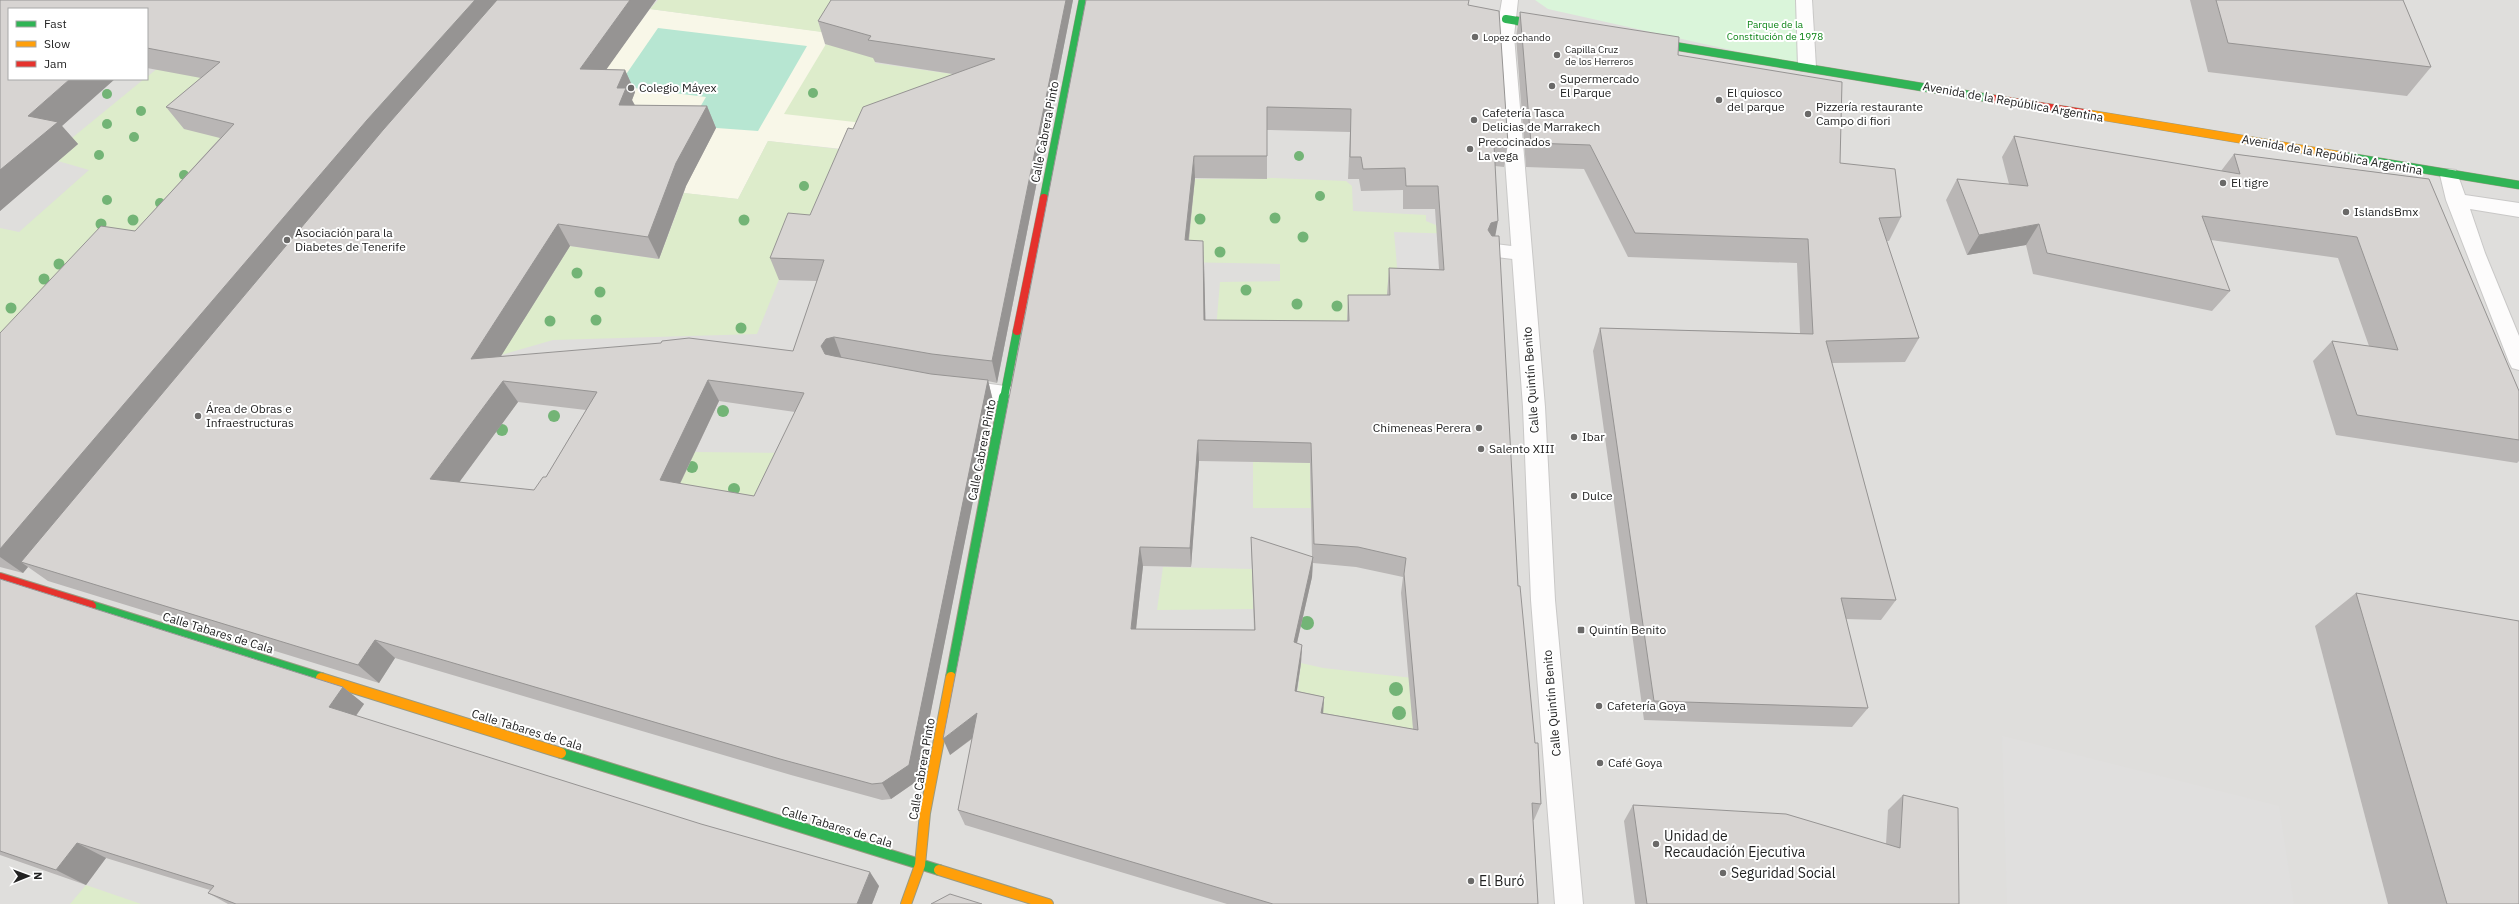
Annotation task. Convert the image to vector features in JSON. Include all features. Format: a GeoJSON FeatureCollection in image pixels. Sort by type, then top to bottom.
{"type":"FeatureCollection","features":[{"type":"Feature","properties":{"kind":"street","name":"Calle Cabrera Pinto"},"geometry":{"type":"LineString","coordinates":[[906,904],[920,865],[926,813],[1005,393],[1083,0]]}},
{"type":"Feature","properties":{"kind":"street"},"geometry":{"type":"LineString","coordinates":[[1804,0],[1807,67]]}},
{"type":"Feature","properties":{"kind":"street"},"geometry":{"type":"LineString","coordinates":[[1503,12],[1558,28]]}},
{"type":"Feature","properties":{"kind":"street","name":"Calle Quintín Benito"},"geometry":{"type":"LineString","coordinates":[[1503,12],[1534,407],[1543,600],[1569,904]]}},
{"type":"Feature","properties":{"kind":"street","name":"Avenida de la República Argentina"},"geometry":{"type":"LineString","coordinates":[[1637,40],[1807,67],[2449,175],[2519,185]]}},
{"type":"Feature","properties":{"kind":"street"},"geometry":{"type":"LineString","coordinates":[[2449,175],[2456,200],[2519,362]]}},
{"type":"Feature","properties":{"kind":"street"},"geometry":{"type":"LineString","coordinates":[[2456,200],[2519,210]]}},
{"type":"Feature","properties":{"kind":"street"},"geometry":{"type":"LineString","coordinates":[[1495,251],[1521,253]]}},
{"type":"Feature","properties":{"kind":"street"},"geometry":{"type":"LineString","coordinates":[[938,385],[1005,393]]}},
{"type":"Feature","properties":{"kind":"street"},"geometry":{"type":"LineString","coordinates":[[28,586],[44,568]]}},
{"type":"Feature","properties":{"kind":"street","name":"Calle Tabares de Cala"},"geometry":{"type":"LineString","coordinates":[[0,578],[1048,904]]}},
{"type":"Feature","properties":{"kind":"shaded area"},"geometry":{"type":"Polygon","coordinates":[[[0,0],[2519,0],[2519,904],[0,904],[0,0]]]}},
{"type":"Feature","properties":{"kind":"shaded area","name":"Colegio Máyex"},"geometry":{"type":"Polygon","coordinates":[[[650,9],[831,33],[825,44],[873,124],[860,151],[768,141],[738,199],[684,193],[686,186],[483,63],[639,24],[650,9]]]}},
{"type":"Feature","properties":{"kind":"shaded area"},"geometry":{"type":"Polygon","coordinates":[[[1394,232],[1494,235],[1497,291],[1399,290],[1394,232]]]}},
{"type":"Feature","properties":{"kind":"shaded area"},"geometry":{"type":"Polygon","coordinates":[[[2002,736],[2279,806],[2294,904],[2007,904],[2002,736]]]}},
{"type":"Feature","properties":{"kind":"green space"},"geometry":{"type":"Polygon","coordinates":[[[658,0],[865,0],[844,35],[650,9],[658,0]]]}},
{"type":"Feature","properties":{"kind":"green space","name":"Parque de la Constitución de 1978"},"geometry":{"type":"Polygon","coordinates":[[[1535,0],[1804,0],[1807,67],[1548,9],[1535,0]]]}},
{"type":"Feature","properties":{"kind":"green space"},"geometry":{"type":"Polygon","coordinates":[[[658,28],[807,46],[758,131],[689,126],[706,97],[618,86],[658,28]]]}},
{"type":"Feature","properties":{"kind":"green space"},"geometry":{"type":"Polygon","coordinates":[[[189,42],[243,125],[0,380],[0,228],[19,232],[89,170],[58,161],[78,144],[67,142],[143,80],[148,80],[148,76],[189,42]]]}},
{"type":"Feature","properties":{"kind":"green space"},"geometry":{"type":"Polygon","coordinates":[[[826,44],[881,51],[875,63],[966,76],[872,124],[784,114],[826,44]]]}},
{"type":"Feature","properties":{"kind":"green space"},"geometry":{"type":"Polygon","coordinates":[[[768,141],[855,151],[788,257],[757,334],[553,340],[501,355],[570,246],[659,259],[684,193],[738,199],[768,141]]]}},
{"type":"Feature","properties":{"kind":"green space"},"geometry":{"type":"Polygon","coordinates":[[[1273,178],[1346,181],[1352,186],[1353,211],[1426,215],[1426,221],[1443,228],[1399,290],[1387,324],[1348,343],[1215,341],[1220,282],[1280,281],[1280,264],[1176,262],[1195,179],[1273,178]]]}},
{"type":"Feature","properties":{"kind":"green space"},"geometry":{"type":"Polygon","coordinates":[[[596,436],[695,452],[794,453],[757,531],[692,504],[596,436]]]}},
{"type":"Feature","properties":{"kind":"green space"},"geometry":{"type":"Polygon","coordinates":[[[1253,462],[1310,463],[1311,508],[1253,508],[1253,462]]]}},
{"type":"Feature","properties":{"kind":"green space"},"geometry":{"type":"Polygon","coordinates":[[[1163,567],[1252,569],[1253,609],[1157,610],[1163,567]]]}},
{"type":"Feature","properties":{"kind":"green space"},"geometry":{"type":"Polygon","coordinates":[[[1301,663],[1323,668],[1431,680],[1527,759],[1296,709],[1301,663]]]}},
{"type":"Feature","properties":{"kind":"green space"},"geometry":{"type":"Polygon","coordinates":[[[86,885],[141,904],[70,904],[86,885]]]}},
{"type":"Feature","properties":{"kind":"building"},"geometry":{"type":"Polygon","coordinates":[[[0,0],[475,0],[367,120],[0,549],[0,333],[101,226],[135,231],[234,124],[166,107],[220,62],[148,48],[148,8],[8,8],[8,80],[69,80],[28,116],[58,122],[0,170],[0,0]]]}},
{"type":"Feature","properties":{"kind":"building"},"geometry":{"type":"Polygon","coordinates":[[[497,0],[630,0],[580,69],[625,70],[617,88],[626,88],[619,105],[707,106],[676,163],[648,237],[558,224],[471,359],[661,343],[662,341],[689,338],[793,351],[824,260],[770,258],[788,213],[810,215],[848,128],[853,129],[863,107],[995,59],[868,40],[871,36],[818,21],[831,0],[1066,0],[992,361],[932,354],[834,337],[826,339],[821,346],[825,354],[834,356],[931,374],[988,380],[909,765],[882,783],[872,784],[780,759],[375,640],[358,665],[21,562],[383,130],[497,0]],[[708,380],[660,480],[754,496],[804,393],[708,380]],[[503,381],[430,479],[534,490],[543,477],[546,477],[597,392],[503,381]]]}},
{"type":"Feature","properties":{"kind":"building"},"geometry":{"type":"Polygon","coordinates":[[[1086,0],[1469,0],[1468,5],[1499,11],[1508,144],[1494,144],[1498,221],[1491,223],[1488,230],[1492,236],[1499,236],[1518,586],[1520,586],[1535,743],[1538,743],[1541,804],[1532,803],[1538,904],[1273,904],[958,810],[977,713],[943,739],[1086,0]],[[1267,107],[1267,156],[1194,156],[1185,240],[1203,241],[1204,320],[1349,321],[1348,295],[1390,295],[1389,268],[1444,270],[1438,186],[1406,186],[1405,168],[1363,169],[1361,157],[1350,157],[1351,109],[1267,107]],[[1198,440],[1190,548],[1140,547],[1131,629],[1255,630],[1251,537],[1313,557],[1294,642],[1302,645],[1295,691],[1324,697],[1321,713],[1418,730],[1404,574],[1406,558],[1358,547],[1314,544],[1311,443],[1198,440]]]}},
{"type":"Feature","properties":{"kind":"building"},"geometry":{"type":"Polygon","coordinates":[[[2216,0],[2403,0],[2431,67],[2228,43],[2216,0]]]}},
{"type":"Feature","properties":{"kind":"building"},"geometry":{"type":"Polygon","coordinates":[[[1520,12],[1679,37],[1678,55],[1842,82],[1840,163],[1895,169],[1901,217],[1879,218],[1919,338],[1826,341],[1896,600],[1841,598],[1868,708],[1654,701],[1600,328],[1813,334],[1808,239],[1635,233],[1590,145],[1531,143],[1520,12]]]}},
{"type":"Feature","properties":{"kind":"building"},"geometry":{"type":"Polygon","coordinates":[[[2014,136],[2240,174],[2234,154],[2429,179],[2519,391],[2519,440],[2357,415],[2332,341],[2398,350],[2357,237],[2202,216],[2230,291],[2047,253],[2039,224],[1979,235],[1957,179],[2028,186],[2014,136]]]}},
{"type":"Feature","properties":{"kind":"building"},"geometry":{"type":"Polygon","coordinates":[[[0,579],[343,687],[329,707],[701,824],[870,872],[857,904],[236,904],[208,893],[214,886],[77,843],[56,870],[0,851],[0,579]]]}},
{"type":"Feature","properties":{"kind":"building"},"geometry":{"type":"Polygon","coordinates":[[[2356,593],[2519,621],[2519,904],[2447,904],[2356,593]]]}},
{"type":"Feature","properties":{"kind":"building"},"geometry":{"type":"Polygon","coordinates":[[[1903,795],[1958,808],[1959,904],[1647,904],[1633,805],[1786,814],[1900,848],[1903,795]]]}},
{"type":"Feature","properties":{"kind":"building"},"geometry":{"type":"Polygon","coordinates":[[[950,894],[982,904],[931,904],[950,894]]]}},
{"type":"Feature","properties":{"kind":"traffic: fast"},"geometry":{"type":"LineString","coordinates":[[1044,198],[1083,0]]}},
{"type":"Feature","properties":{"kind":"traffic: fast"},"geometry":{"type":"LineString","coordinates":[[1506,19],[1548,26]]}},
{"type":"Feature","properties":{"kind":"traffic: fast"},"geometry":{"type":"LineString","coordinates":[[1650,42],[1994,99]]}},
{"type":"Feature","properties":{"kind":"traffic: fast"},"geometry":{"type":"LineString","coordinates":[[2337,155],[2519,185]]}},
{"type":"Feature","properties":{"kind":"traffic: fast"},"geometry":{"type":"LineString","coordinates":[[951,677],[1017,331]]}},
{"type":"Feature","properties":{"kind":"traffic: fast"},"geometry":{"type":"LineString","coordinates":[[91,606],[321,678]]}},
{"type":"Feature","properties":{"kind":"traffic: fast"},"geometry":{"type":"LineString","coordinates":[[561,753],[939,870]]}},
{"type":"Feature","properties":{"kind":"traffic: slow"},"geometry":{"type":"LineString","coordinates":[[2089,114],[2337,155]]}},
{"type":"Feature","properties":{"kind":"traffic: slow"},"geometry":{"type":"LineString","coordinates":[[906,904],[920,865],[925,813],[951,677]]}},
{"type":"Feature","properties":{"kind":"traffic: slow"},"geometry":{"type":"LineString","coordinates":[[321,678],[561,753]]}},
{"type":"Feature","properties":{"kind":"traffic: slow"},"geometry":{"type":"LineString","coordinates":[[939,870],[1048,904]]}},
{"type":"Feature","properties":{"kind":"traffic: jam"},"geometry":{"type":"LineString","coordinates":[[1994,99],[2089,114]]}},
{"type":"Feature","properties":{"kind":"traffic: jam"},"geometry":{"type":"LineString","coordinates":[[1017,331],[1044,198]]}},
{"type":"Feature","properties":{"kind":"traffic: jam"},"geometry":{"type":"LineString","coordinates":[[0,578],[91,606]]}},
{"type":"Feature","properties":{"kind":"place","name":"Lopez ochando"},"geometry":{"type":"Point","coordinates":[1475,37]}},
{"type":"Feature","properties":{"kind":"place","name":"Capilla Cruz de los Herreros"},"geometry":{"type":"Point","coordinates":[1557,55]}},
{"type":"Feature","properties":{"kind":"place","name":"Supermercado El Parque"},"geometry":{"type":"Point","coordinates":[1552,86]}},
{"type":"Feature","properties":{"kind":"place","name":"Colegio Máyex"},"geometry":{"type":"Point","coordinates":[631,88]}},
{"type":"Feature","properties":{"kind":"place","name":"El quiosco del parque"},"geometry":{"type":"Point","coordinates":[1719,100]}},
{"type":"Feature","properties":{"kind":"place","name":"Pizzería restaurante Campo di fiori"},"geometry":{"type":"Point","coordinates":[1808,114]}},
{"type":"Feature","properties":{"kind":"place","name":"Cafetería Tasca Delicias de Marrakech"},"geometry":{"type":"Point","coordinates":[1474,120]}},
{"type":"Feature","properties":{"kind":"place","name":"Precocinados La vega"},"geometry":{"type":"Point","coordinates":[1470,149]}},
{"type":"Feature","properties":{"kind":"place","name":"El tigre"},"geometry":{"type":"Point","coordinates":[2223,183]}},
{"type":"Feature","properties":{"kind":"place","name":"IslandsBmx"},"geometry":{"type":"Point","coordinates":[2346,212]}},
{"type":"Feature","properties":{"kind":"place","name":"Asociación para la Diabetes de Tenerife"},"geometry":{"type":"Point","coordinates":[287,240]}},
{"type":"Feature","properties":{"kind":"place","name":"Área de Obras e Infraestructuras"},"geometry":{"type":"Point","coordinates":[198,416]}},
{"type":"Feature","properties":{"kind":"place","name":"Chimeneas Perera"},"geometry":{"type":"Point","coordinates":[1479,428]}},
{"type":"Feature","properties":{"kind":"place","name":"Ibar"},"geometry":{"type":"Point","coordinates":[1574,437]}},
{"type":"Feature","properties":{"kind":"place","name":"Salento XIII"},"geometry":{"type":"Point","coordinates":[1481,449]}},
{"type":"Feature","properties":{"kind":"place","name":"Dulce"},"geometry":{"type":"Point","coordinates":[1574,496]}},
{"type":"Feature","properties":{"kind":"place","name":"Quintín Benito"},"geometry":{"type":"Point","coordinates":[1581,630]}},
{"type":"Feature","properties":{"kind":"place","name":"Cafetería Goya"},"geometry":{"type":"Point","coordinates":[1599,706]}},
{"type":"Feature","properties":{"kind":"place","name":"Café Goya"},"geometry":{"type":"Point","coordinates":[1600,763]}},
{"type":"Feature","properties":{"kind":"place","name":"Unidad de Recaudación Ejecutiva"},"geometry":{"type":"Point","coordinates":[1656,844]}},
{"type":"Feature","properties":{"kind":"place","name":"Seguridad Social"},"geometry":{"type":"Point","coordinates":[1723,873]}},
{"type":"Feature","properties":{"kind":"place","name":"El Buró"},"geometry":{"type":"Point","coordinates":[1471,881]}}]}
